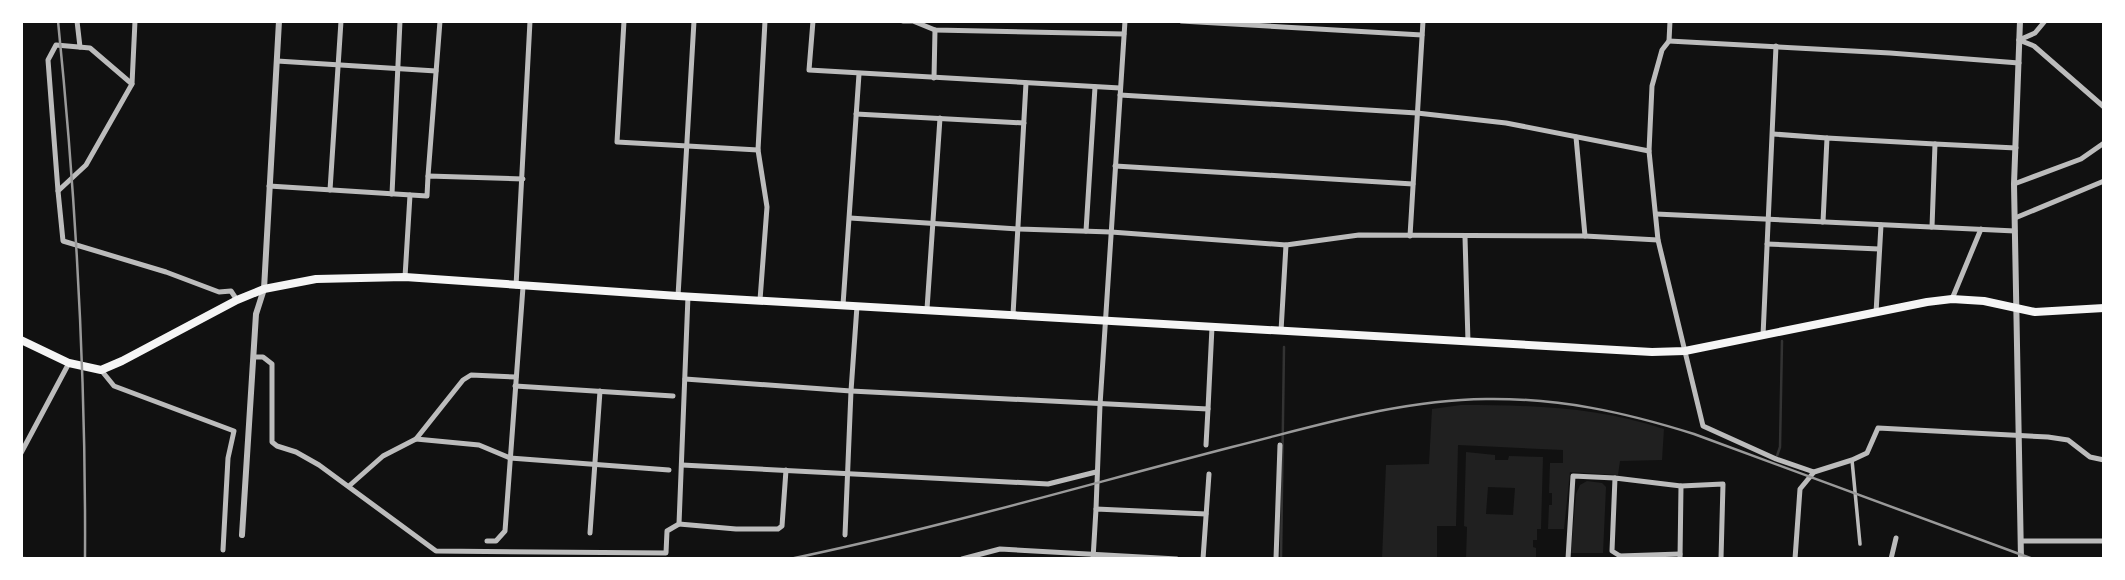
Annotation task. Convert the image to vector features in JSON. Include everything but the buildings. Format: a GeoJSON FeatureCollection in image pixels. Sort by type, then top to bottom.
{"type":"FeatureCollection","features":[{"type":"Feature","properties":{"kind":"main road"},"geometry":{"type":"LineString","coordinates":[[21,340],[69,363],[101,370],[237,300],[264,289],[316,279],[405,277],[678,296],[1652,352],[1685,351],[1952,299],[1984,301],[2035,312],[2104,308]]}},
{"type":"Feature","properties":{"kind":"street"},"geometry":{"type":"LineString","coordinates":[[77,21],[80,47]]}},
{"type":"Feature","properties":{"kind":"street"},"geometry":{"type":"LineString","coordinates":[[58,191],[86,165],[132,84],[135,21]]}},
{"type":"Feature","properties":{"kind":"street"},"geometry":{"type":"LineString","coordinates":[[242,535],[256,314],[264,289],[279,21]]}},
{"type":"Feature","properties":{"kind":"street"},"geometry":{"type":"LineString","coordinates":[[330,190],[341,21]]}},
{"type":"Feature","properties":{"kind":"street"},"geometry":{"type":"LineString","coordinates":[[392,194],[400,21]]}},
{"type":"Feature","properties":{"kind":"street"},"geometry":{"type":"LineString","coordinates":[[269,186],[427,196],[440,21]]}},
{"type":"Feature","properties":{"kind":"street"},"geometry":{"type":"LineString","coordinates":[[487,541],[496,541],[505,531],[516,377],[530,21]]}},
{"type":"Feature","properties":{"kind":"street"},"geometry":{"type":"LineString","coordinates":[[624,21],[617,142],[758,150]]}},
{"type":"Feature","properties":{"kind":"street"},"geometry":{"type":"LineString","coordinates":[[678,296],[694,21]]}},
{"type":"Feature","properties":{"kind":"street"},"geometry":{"type":"LineString","coordinates":[[760,300],[767,207],[758,150],[765,21]]}},
{"type":"Feature","properties":{"kind":"street"},"geometry":{"type":"LineString","coordinates":[[813,21],[809,70],[1095,87],[1417,113],[1506,123],[1649,151]]}},
{"type":"Feature","properties":{"kind":"street"},"geometry":{"type":"LineString","coordinates":[[903,21],[913,21],[935,30],[1124,34]]}},
{"type":"Feature","properties":{"kind":"street"},"geometry":{"type":"LineString","coordinates":[[1093,556],[1125,21]]}},
{"type":"Feature","properties":{"kind":"street"},"geometry":{"type":"LineString","coordinates":[[1181,21],[1422,35]]}},
{"type":"Feature","properties":{"kind":"street"},"geometry":{"type":"LineString","coordinates":[[1366,21],[1366,32]]}},
{"type":"Feature","properties":{"kind":"street"},"geometry":{"type":"LineString","coordinates":[[1410,236],[1423,21]]}},
{"type":"Feature","properties":{"kind":"street"},"geometry":{"type":"LineString","coordinates":[[1670,21],[1669,41],[1662,50],[1652,86],[1649,151],[1658,240],[1703,426],[1776,459],[1814,472]]}},
{"type":"Feature","properties":{"kind":"street"},"geometry":{"type":"LineString","coordinates":[[2020,21],[2014,184],[2021,559]]}},
{"type":"Feature","properties":{"kind":"street"},"geometry":{"type":"LineString","coordinates":[[2019,40],[2035,33],[2045,21]]}},
{"type":"Feature","properties":{"kind":"street"},"geometry":{"type":"LineString","coordinates":[[934,78],[935,30]]}},
{"type":"Feature","properties":{"kind":"street"},"geometry":{"type":"LineString","coordinates":[[2019,40],[2034,46],[2104,107]]}},
{"type":"Feature","properties":{"kind":"street"},"geometry":{"type":"LineString","coordinates":[[1669,41],[2019,63]]}},
{"type":"Feature","properties":{"kind":"street"},"geometry":{"type":"LineString","coordinates":[[132,84],[90,48],[56,45],[48,60],[63,241],[166,272],[219,292],[233,292],[237,300]]}},
{"type":"Feature","properties":{"kind":"street"},"geometry":{"type":"LineString","coordinates":[[1763,336],[1776,47]]}},
{"type":"Feature","properties":{"kind":"street"},"geometry":{"type":"LineString","coordinates":[[277,61],[436,71]]}},
{"type":"Feature","properties":{"kind":"street"},"geometry":{"type":"LineString","coordinates":[[843,305],[859,74]]}},
{"type":"Feature","properties":{"kind":"street"},"geometry":{"type":"LineString","coordinates":[[1013,315],[1027,83]]}},
{"type":"Feature","properties":{"kind":"street"},"geometry":{"type":"LineString","coordinates":[[1086,231],[1095,87]]}},
{"type":"Feature","properties":{"kind":"street"},"geometry":{"type":"LineString","coordinates":[[856,114],[1024,123]]}},
{"type":"Feature","properties":{"kind":"street"},"geometry":{"type":"LineString","coordinates":[[927,309],[940,118]]}},
{"type":"Feature","properties":{"kind":"street"},"geometry":{"type":"LineString","coordinates":[[1773,134],[2016,148]]}},
{"type":"Feature","properties":{"kind":"street"},"geometry":{"type":"LineString","coordinates":[[1576,137],[1585,236]]}},
{"type":"Feature","properties":{"kind":"street"},"geometry":{"type":"LineString","coordinates":[[1823,222],[1827,138]]}},
{"type":"Feature","properties":{"kind":"street"},"geometry":{"type":"LineString","coordinates":[[2014,184],[2081,159],[2104,143]]}},
{"type":"Feature","properties":{"kind":"street"},"geometry":{"type":"LineString","coordinates":[[1932,228],[1935,144]]}},
{"type":"Feature","properties":{"kind":"street"},"geometry":{"type":"LineString","coordinates":[[1115,166],[1413,184]]}},
{"type":"Feature","properties":{"kind":"street"},"geometry":{"type":"LineString","coordinates":[[428,176],[523,179]]}},
{"type":"Feature","properties":{"kind":"street"},"geometry":{"type":"LineString","coordinates":[[2015,218],[2104,181]]}},
{"type":"Feature","properties":{"kind":"street"},"geometry":{"type":"LineString","coordinates":[[405,277],[410,195]]}},
{"type":"Feature","properties":{"kind":"street"},"geometry":{"type":"LineString","coordinates":[[1656,214],[2015,231]]}},
{"type":"Feature","properties":{"kind":"street"},"geometry":{"type":"LineString","coordinates":[[850,218],[1111,232],[1286,245],[1359,235],[1585,236],[1658,240]]}},
{"type":"Feature","properties":{"kind":"street"},"geometry":{"type":"LineString","coordinates":[[1876,313],[1881,225]]}},
{"type":"Feature","properties":{"kind":"street"},"geometry":{"type":"LineString","coordinates":[[1952,299],[1982,229]]}},
{"type":"Feature","properties":{"kind":"street"},"geometry":{"type":"LineString","coordinates":[[1465,237],[1468,342]]}},
{"type":"Feature","properties":{"kind":"street"},"geometry":{"type":"LineString","coordinates":[[1768,244],[1879,249]]}},
{"type":"Feature","properties":{"kind":"street"},"geometry":{"type":"LineString","coordinates":[[1281,331],[1286,245]]}},
{"type":"Feature","properties":{"kind":"street"},"geometry":{"type":"LineString","coordinates":[[679,524],[688,296]]}},
{"type":"Feature","properties":{"kind":"street"},"geometry":{"type":"LineString","coordinates":[[845,535],[850,391],[857,306]]}},
{"type":"Feature","properties":{"kind":"street"},"geometry":{"type":"LineString","coordinates":[[1206,445],[1212,326]]}},
{"type":"Feature","properties":{"kind":"street"},"geometry":{"type":"LineString","coordinates":[[254,357],[263,357],[272,363],[272,442],[319,465],[436,551],[666,554],[667,531],[679,524],[736,529],[778,529],[782,526],[786,470]]}},
{"type":"Feature","properties":{"kind":"street"},"geometry":{"type":"LineString","coordinates":[[21,453],[69,363]]}},
{"type":"Feature","properties":{"kind":"street"},"geometry":{"type":"LineString","coordinates":[[101,370],[114,386],[234,431],[228,458],[223,550]]}},
{"type":"Feature","properties":{"kind":"street"},"geometry":{"type":"LineString","coordinates":[[349,486],[383,456],[416,439],[463,380],[471,375],[516,377]]}},
{"type":"Feature","properties":{"kind":"street"},"geometry":{"type":"LineString","coordinates":[[685,380],[1208,409]]}},
{"type":"Feature","properties":{"kind":"street"},"geometry":{"type":"LineString","coordinates":[[515,386],[673,397]]}},
{"type":"Feature","properties":{"kind":"street"},"geometry":{"type":"LineString","coordinates":[[590,533],[600,391]]}},
{"type":"Feature","properties":{"kind":"street"},"geometry":{"type":"LineString","coordinates":[[1795,559],[1801,489],[1814,472],[1867,453],[1878,428],[2068,440],[2090,457],[2104,460]]}},
{"type":"Feature","properties":{"kind":"street"},"geometry":{"type":"LineString","coordinates":[[416,439],[479,445],[510,458],[669,470]]}},
{"type":"Feature","properties":{"kind":"street"},"geometry":{"type":"LineString","coordinates":[[1276,559],[1280,445]]}},
{"type":"Feature","properties":{"kind":"street"},"geometry":{"type":"LineString","coordinates":[[1852,460],[1860,544]]}},
{"type":"Feature","properties":{"kind":"street"},"geometry":{"type":"LineString","coordinates":[[682,465],[1048,484],[1096,472]]}},
{"type":"Feature","properties":{"kind":"street"},"geometry":{"type":"LineString","coordinates":[[1203,559],[1209,474]]}},
{"type":"Feature","properties":{"kind":"street"},"geometry":{"type":"LineString","coordinates":[[1568,559],[1573,476],[1681,486],[1723,484],[1721,559]]}},
{"type":"Feature","properties":{"kind":"street"},"geometry":{"type":"LineString","coordinates":[[1615,478],[1612,551],[1620,558],[1680,556],[1681,486]]}},
{"type":"Feature","properties":{"kind":"street"},"geometry":{"type":"LineString","coordinates":[[1096,509],[1206,514]]}},
{"type":"Feature","properties":{"kind":"street"},"geometry":{"type":"LineString","coordinates":[[1891,559],[1896,538]]}},
{"type":"Feature","properties":{"kind":"street"},"geometry":{"type":"LineString","coordinates":[[2021,541],[2104,541]]}},
{"type":"Feature","properties":{"kind":"street"},"geometry":{"type":"LineString","coordinates":[[962,559],[1000,549],[1177,559]]}},
{"type":"Feature","properties":{"kind":"shaded area"},"geometry":{"type":"Polygon","coordinates":[[[1461,405],[1564,409],[1639,422],[1664,429],[1662,460],[1620,461],[1618,475],[1570,472],[1564,529],[1548,529],[1549,505],[1552,505],[1552,493],[1549,493],[1550,463],[1563,463],[1563,450],[1458,445],[1456,526],[1437,526],[1437,559],[1382,559],[1386,465],[1429,464],[1432,409],[1461,405]]]}},
{"type":"Feature","properties":{"kind":"shaded area"},"geometry":{"type":"Polygon","coordinates":[[[1466,452],[1495,455],[1495,460],[1508,460],[1509,456],[1543,457],[1541,529],[1537,529],[1537,540],[1533,540],[1536,559],[1466,559],[1467,527],[1464,526],[1466,452]],[[1488,487],[1486,514],[1513,515],[1515,488],[1488,487]]]}},
{"type":"Feature","properties":{"kind":"shaded area"},"geometry":{"type":"Polygon","coordinates":[[[1587,481],[1602,483],[1606,487],[1603,553],[1571,553],[1576,494],[1580,485],[1587,481]]]}},
{"type":"Feature","properties":{"kind":"waterway"},"geometry":{"type":"LineString","coordinates":[[1776,459],[1780,447],[1782,341]]}},
{"type":"Feature","properties":{"kind":"waterway"},"geometry":{"type":"LineString","coordinates":[[1281,559],[1284,347]]}},
{"type":"Feature","properties":{"kind":"railway"},"geometry":{"type":"LineString","coordinates":[[58,21],[79,290],[85,559]]}},
{"type":"Feature","properties":{"kind":"railway"},"geometry":{"type":"LineString","coordinates":[[790,559],[957,520],[1326,423],[1421,404],[1486,399],[1566,404],[1668,426],[2033,559]]}},
{"type":"Feature","properties":{"kind":"railway"},"geometry":{"type":"LineString","coordinates":[[21,558],[44,559]]}}]}
